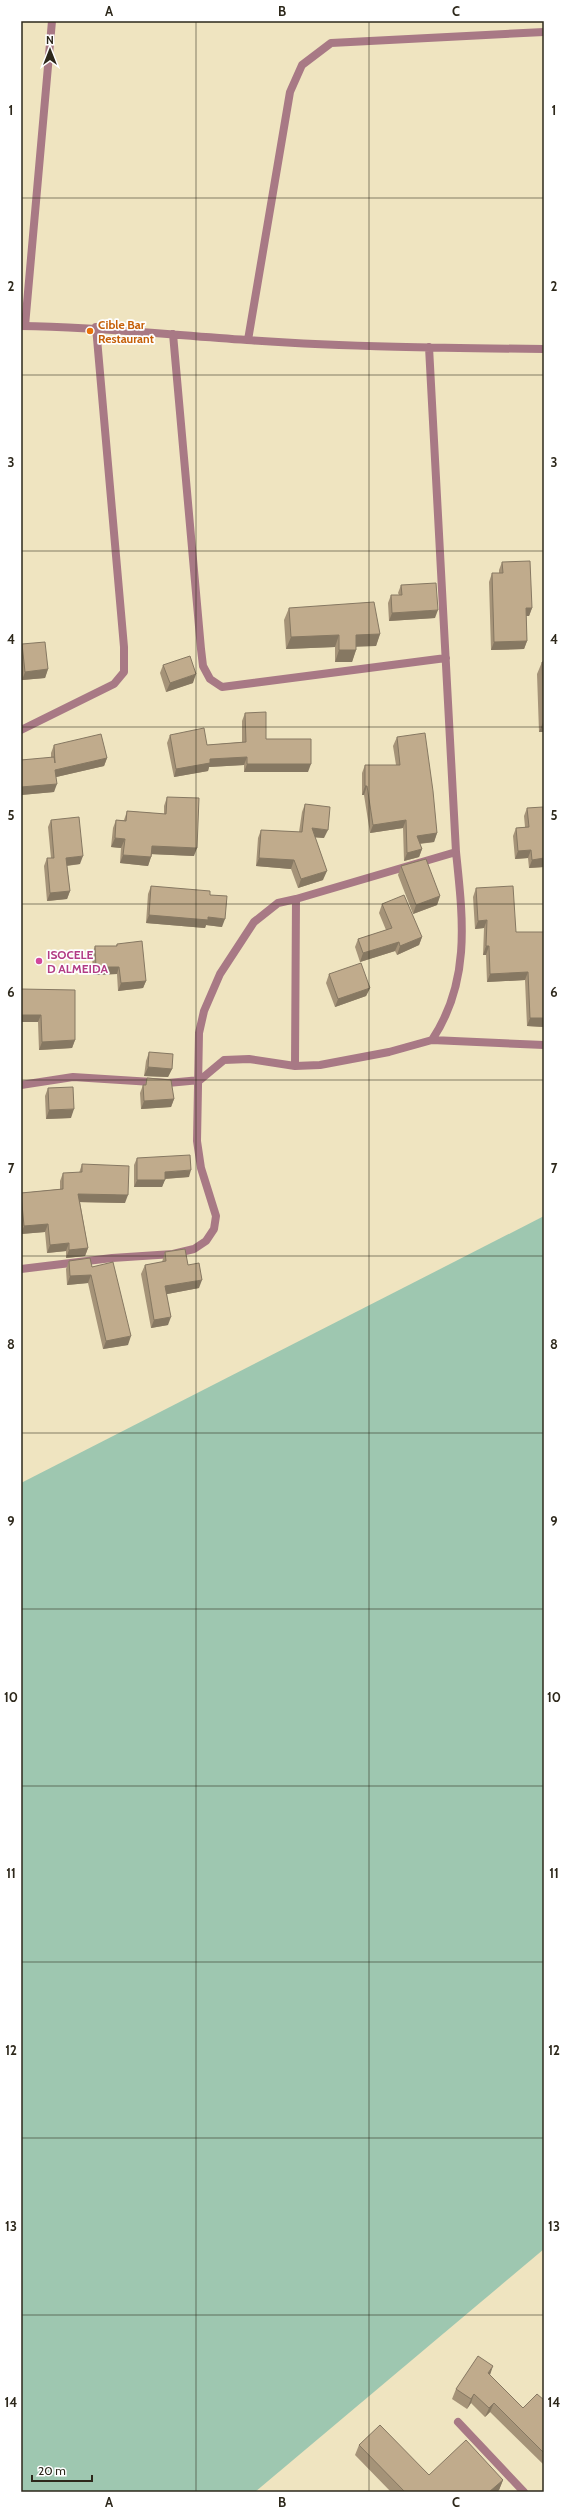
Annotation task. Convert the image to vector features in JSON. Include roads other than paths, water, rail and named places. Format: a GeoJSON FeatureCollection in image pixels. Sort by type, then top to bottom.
{"type":"FeatureCollection","features":[{"type":"Feature","properties":{"kind":"street"},"geometry":{"type":"LineString","coordinates":[[52,21],[23,326],[96,327],[248,340],[429,347],[544,348]]}},
{"type":"Feature","properties":{"kind":"street"},"geometry":{"type":"LineString","coordinates":[[248,340],[290,92],[302,65],[331,43],[544,32]]}},
{"type":"Feature","properties":{"kind":"street"},"geometry":{"type":"LineString","coordinates":[[21,730],[114,684],[124,672],[124,639],[96,327]]}},
{"type":"Feature","properties":{"kind":"street"},"geometry":{"type":"LineString","coordinates":[[173,334],[200,649],[202,666],[210,679],[222,687],[257,684],[446,658]]}},
{"type":"Feature","properties":{"kind":"street"},"geometry":{"type":"LineString","coordinates":[[429,347],[456,852],[462,904],[462,953],[456,994],[445,1020],[432,1040]]}},
{"type":"Feature","properties":{"kind":"street"},"geometry":{"type":"LineString","coordinates":[[21,1270],[112,1258],[172,1254],[194,1249],[206,1241],[214,1228],[216,1216],[201,1168],[197,1142],[200,1080],[199,1033],[204,1011],[220,974],[254,922],[278,903],[456,852]]}},
{"type":"Feature","properties":{"kind":"street"},"geometry":{"type":"LineString","coordinates":[[295,1066],[296,899]]}},
{"type":"Feature","properties":{"kind":"street"},"geometry":{"type":"LineString","coordinates":[[21,1085],[73,1077],[168,1083],[200,1080],[224,1060],[249,1059],[295,1066],[350,1061],[432,1040],[544,1045]]}},
{"type":"Feature","properties":{"kind":"street"},"geometry":{"type":"LineString","coordinates":[[458,2422],[524,2492]]}},
{"type":"Feature","properties":{"kind":"place","name":"Cible Bar Restaurant"},"geometry":{"type":"Point","coordinates":[90,331]}},
{"type":"Feature","properties":{"kind":"place","name":"ISOCELE D ALMEIDA"},"geometry":{"type":"Point","coordinates":[39,961]}}]}
